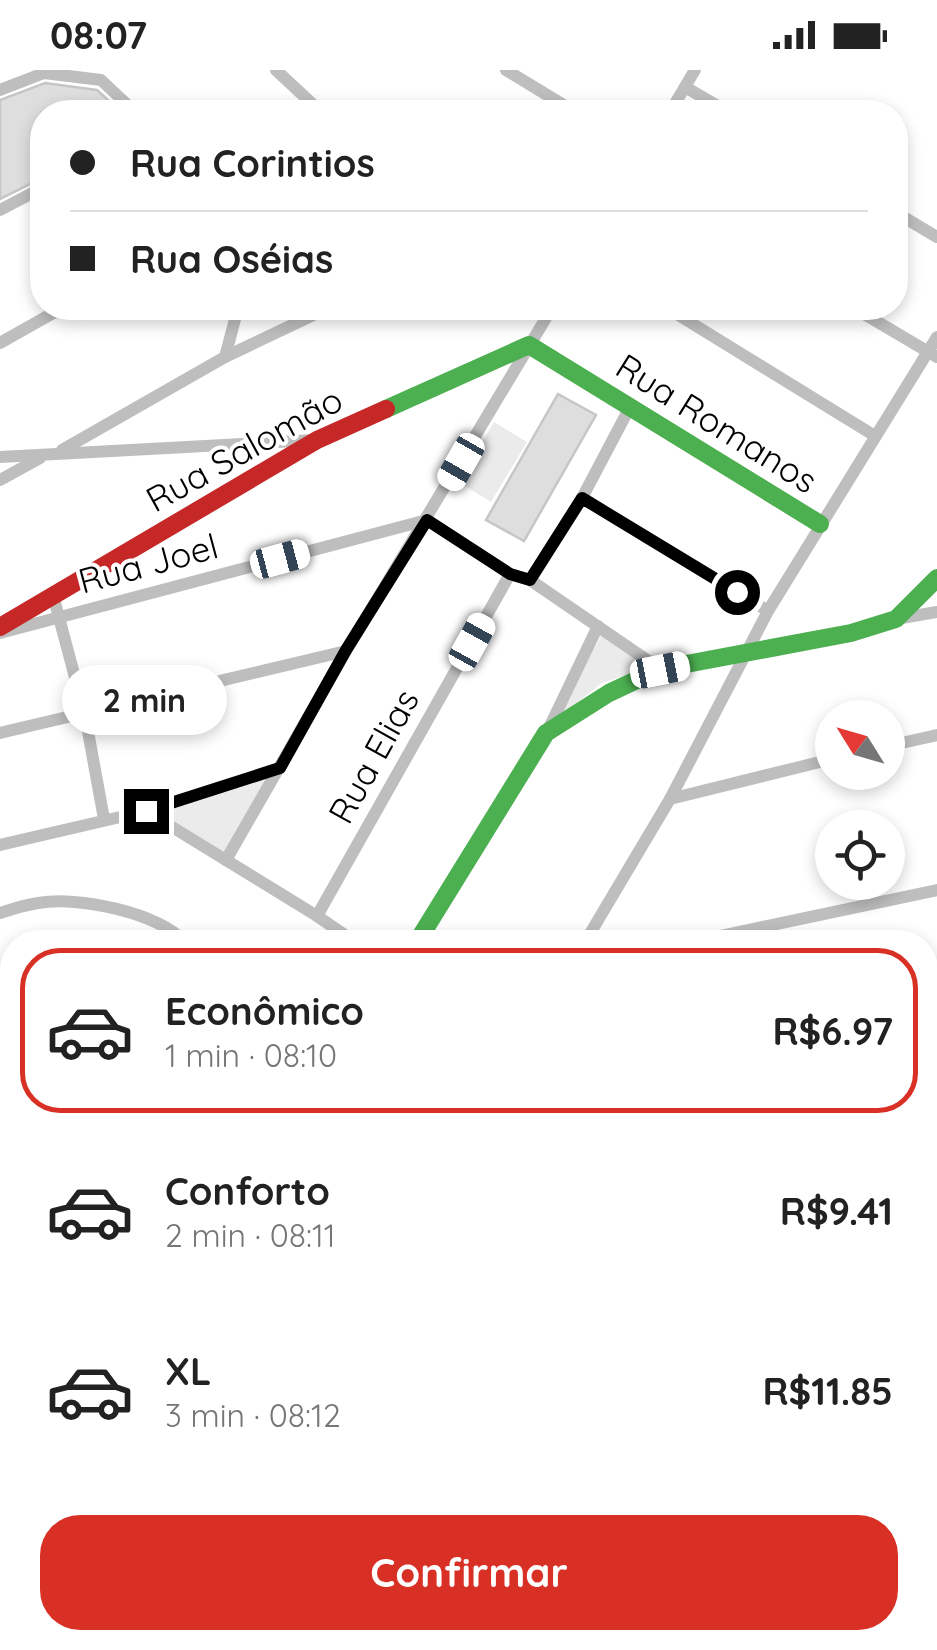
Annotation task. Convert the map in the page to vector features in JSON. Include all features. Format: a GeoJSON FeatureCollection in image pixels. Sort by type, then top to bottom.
{"type":"FeatureCollection","features":[{"type":"Feature","properties":{"kind":"street"},"geometry":{"type":"LineString","coordinates":[[276,70],[312,100]]}},
{"type":"Feature","properties":{"kind":"street"},"geometry":{"type":"LineString","coordinates":[[506,70],[555,100]]}},
{"type":"Feature","properties":{"kind":"street"},"geometry":{"type":"LineString","coordinates":[[677,100],[695,70]]}},
{"type":"Feature","properties":{"kind":"street"},"geometry":{"type":"LineString","coordinates":[[0,90],[44,72],[101,80],[122,100]]}},
{"type":"Feature","properties":{"kind":"street"},"geometry":{"type":"LineString","coordinates":[[685,87],[707,100]]}},
{"type":"Feature","properties":{"kind":"street"},"geometry":{"type":"LineString","coordinates":[[0,210],[30,194]]}},
{"type":"Feature","properties":{"kind":"street"},"geometry":{"type":"LineString","coordinates":[[908,220],[937,237]]}},
{"type":"Feature","properties":{"kind":"street"},"geometry":{"type":"LineString","coordinates":[[0,343],[41,320]]}},
{"type":"Feature","properties":{"kind":"street"},"geometry":{"type":"LineString","coordinates":[[225,357],[235,320]]}},
{"type":"Feature","properties":{"kind":"street"},"geometry":{"type":"LineString","coordinates":[[0,480],[225,357],[303,320]]}},
{"type":"Feature","properties":{"kind":"street"},"geometry":{"type":"LineString","coordinates":[[226,860],[346,650],[545,320]]}},
{"type":"Feature","properties":{"kind":"street"},"geometry":{"type":"LineString","coordinates":[[686,320],[875,436]]}},
{"type":"Feature","properties":{"kind":"street"},"geometry":{"type":"LineString","coordinates":[[874,320],[932,355]]}},
{"type":"Feature","properties":{"kind":"street"},"geometry":{"type":"LineString","coordinates":[[592,930],[670,799],[768,611],[875,436],[932,355],[937,337]]}},
{"type":"Feature","properties":{"kind":"street","name":"Rua Romanos"},"geometry":{"type":"LineString","coordinates":[[529,345],[820,524]]}},
{"type":"Feature","properties":{"kind":"street","name":"Rua Salomão"},"geometry":{"type":"LineString","coordinates":[[0,630],[317,440],[529,345]]}},
{"type":"Feature","properties":{"kind":"street"},"geometry":{"type":"LineString","coordinates":[[530,580],[582,498],[630,407]]}},
{"type":"Feature","properties":{"kind":"street"},"geometry":{"type":"LineString","coordinates":[[0,457],[317,440]]}},
{"type":"Feature","properties":{"kind":"street"},"geometry":{"type":"LineString","coordinates":[[582,498],[768,611]]}},
{"type":"Feature","properties":{"kind":"street"},"geometry":{"type":"LineString","coordinates":[[427,520],[510,574],[530,580],[660,670]]}},
{"type":"Feature","properties":{"kind":"street","name":"Rua Joel"},"geometry":{"type":"LineString","coordinates":[[0,630],[427,520]]}},
{"type":"Feature","properties":{"kind":"street","name":"Rua Elias"},"geometry":{"type":"LineString","coordinates":[[317,916],[510,574]]}},
{"type":"Feature","properties":{"kind":"street"},"geometry":{"type":"LineString","coordinates":[[896,620],[937,578]]}},
{"type":"Feature","properties":{"kind":"street"},"geometry":{"type":"LineString","coordinates":[[53,595],[85,715],[104,819]]}},
{"type":"Feature","properties":{"kind":"street"},"geometry":{"type":"LineString","coordinates":[[546,733],[609,693],[660,670],[937,612]]}},
{"type":"Feature","properties":{"kind":"street"},"geometry":{"type":"LineString","coordinates":[[424,930],[546,733],[598,626]]}},
{"type":"Feature","properties":{"kind":"street"},"geometry":{"type":"LineString","coordinates":[[0,733],[346,650]]}},
{"type":"Feature","properties":{"kind":"street"},"geometry":{"type":"LineString","coordinates":[[905,742],[937,735]]}},
{"type":"Feature","properties":{"kind":"street"},"geometry":{"type":"LineString","coordinates":[[670,799],[815,763]]}},
{"type":"Feature","properties":{"kind":"street"},"geometry":{"type":"LineString","coordinates":[[0,845],[146,811],[280,768]]}},
{"type":"Feature","properties":{"kind":"street"},"geometry":{"type":"LineString","coordinates":[[146,811],[337,930]]}},
{"type":"Feature","properties":{"kind":"street"},"geometry":{"type":"LineString","coordinates":[[749,930],[937,890]]}},
{"type":"Feature","properties":{"kind":"street"},"geometry":{"type":"LineString","coordinates":[[0,913],[40,902],[120,907],[169,930]]}},
{"type":"Feature","properties":{"kind":"shaded area"},"geometry":{"type":"Polygon","coordinates":[[[494,422],[527,442],[491,502],[459,482],[494,422]]]}},
{"type":"Feature","properties":{"kind":"shaded area"},"geometry":{"type":"Polygon","coordinates":[[[603,632],[651,667],[602,683],[556,719],[603,632]]]}},
{"type":"Feature","properties":{"kind":"shaded area"},"geometry":{"type":"Polygon","coordinates":[[[271,775],[225,855],[156,812],[271,775]]]}},
{"type":"Feature","properties":{"kind":"building"},"geometry":{"type":"Polygon","coordinates":[[[45,83],[97,90],[108,100],[30,100],[30,184],[0,199],[0,100],[45,83]]]}},
{"type":"Feature","properties":{"kind":"building"},"geometry":{"type":"Polygon","coordinates":[[[558,394],[596,415],[524,541],[486,520],[558,394]]]}},
{"type":"Feature","properties":{"kind":"traffic: fast"},"geometry":{"type":"LineString","coordinates":[[386,409],[529,345],[820,524]]}},
{"type":"Feature","properties":{"kind":"traffic: fast"},"geometry":{"type":"LineString","coordinates":[[424,930],[546,733],[609,693],[660,669],[851,633],[896,619],[937,578]]}},
{"type":"Feature","properties":{"kind":"traffic: jam"},"geometry":{"type":"LineString","coordinates":[[0,627],[317,440],[386,409]]}},
{"type":"Feature","properties":{"kind":"route"},"geometry":{"type":"LineString","coordinates":[[146,811],[280,768],[346,650],[427,520],[510,574],[530,580],[582,498],[737,592]]}}]}
